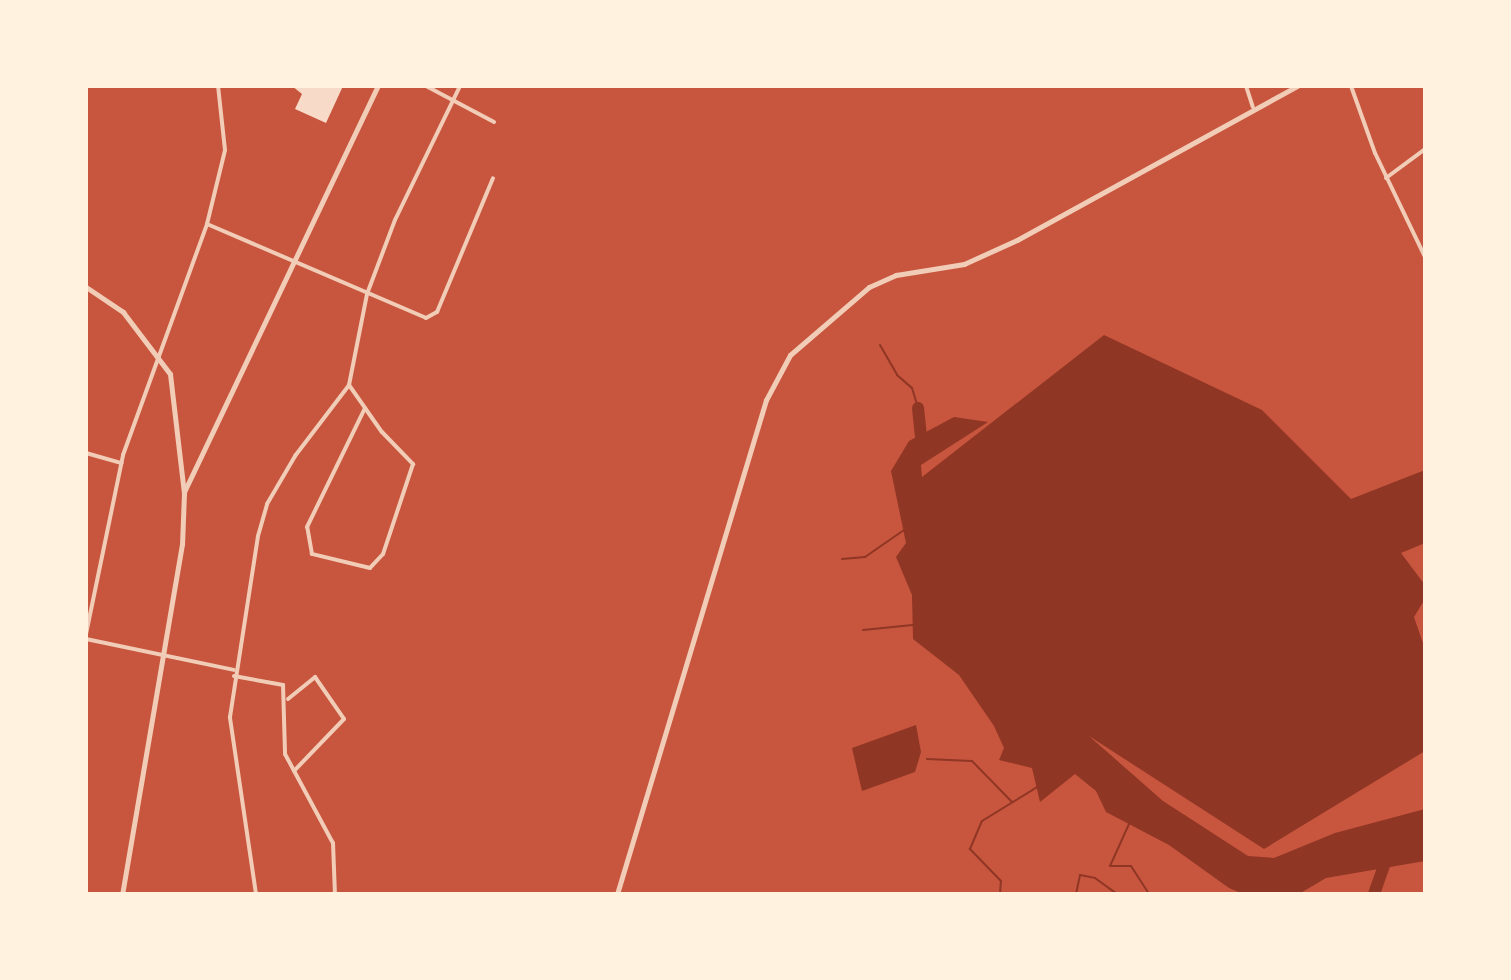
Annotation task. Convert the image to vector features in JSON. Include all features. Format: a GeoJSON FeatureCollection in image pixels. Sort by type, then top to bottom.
{"type":"FeatureCollection","features":[{"type":"Feature","properties":{"kind":"street"},"geometry":{"type":"LineString","coordinates":[[218,86],[225,150],[207,224],[157,354],[122,463],[86,636],[283,685],[287,700],[285,754],[333,843],[335,894]]}},
{"type":"Feature","properties":{"kind":"street"},"geometry":{"type":"LineString","coordinates":[[184,493],[297,264],[378,86]]}},
{"type":"Feature","properties":{"kind":"street"},"geometry":{"type":"LineString","coordinates":[[426,86],[494,122]]}},
{"type":"Feature","properties":{"kind":"street"},"geometry":{"type":"LineString","coordinates":[[256,894],[230,717],[234,673],[267,504],[349,385],[367,294],[395,220],[460,86]]}},
{"type":"Feature","properties":{"kind":"street"},"geometry":{"type":"LineString","coordinates":[[1246,86],[1253,107]]}},
{"type":"Feature","properties":{"kind":"street"},"geometry":{"type":"LineString","coordinates":[[617,894],[766,400],[790,355],[869,287],[896,275],[964,264],[1017,240],[1295,86]]}},
{"type":"Feature","properties":{"kind":"street"},"geometry":{"type":"LineString","coordinates":[[1351,86],[1386,178],[1425,257]]}},
{"type":"Feature","properties":{"kind":"street"},"geometry":{"type":"LineString","coordinates":[[1386,178],[1425,149]]}},
{"type":"Feature","properties":{"kind":"street"},"geometry":{"type":"LineString","coordinates":[[207,224],[418,316],[437,312],[493,178]]}},
{"type":"Feature","properties":{"kind":"street"},"geometry":{"type":"LineString","coordinates":[[86,287],[123,312],[170,374],[184,493],[184,533],[122,894]]}},
{"type":"Feature","properties":{"kind":"street"},"geometry":{"type":"LineString","coordinates":[[349,385],[413,464],[383,554],[370,568],[312,554],[307,539],[323,489],[365,408]]}},
{"type":"Feature","properties":{"kind":"street"},"geometry":{"type":"LineString","coordinates":[[86,453],[122,463]]}},
{"type":"Feature","properties":{"kind":"street"},"geometry":{"type":"LineString","coordinates":[[287,700],[315,677],[344,719],[294,771]]}},
{"type":"Feature","properties":{"kind":"shaded area"},"geometry":{"type":"Polygon","coordinates":[[[1104,335],[1262,410],[1351,499],[1425,470],[1425,543],[1401,553],[1425,585],[1425,599],[1414,617],[1425,649],[1425,751],[1264,849],[1089,736],[1163,801],[1248,856],[1274,858],[1335,833],[1425,809],[1425,861],[1326,878],[1299,894],[1243,894],[1229,888],[1169,845],[1106,812],[1096,791],[1075,774],[1040,802],[1032,768],[999,760],[1004,748],[994,726],[959,675],[913,639],[912,595],[896,557],[906,543],[891,471],[909,441],[954,417],[988,422],[921,465],[922,477],[1104,335]]]}},
{"type":"Feature","properties":{"kind":"shaded area"},"geometry":{"type":"Polygon","coordinates":[[[916,725],[921,752],[915,772],[862,791],[852,748],[916,725]]]}},
{"type":"Feature","properties":{"kind":"building"},"geometry":{"type":"Polygon","coordinates":[[[292,86],[343,86],[326,123],[295,109],[302,94],[292,86]]]}},
{"type":"Feature","properties":{"kind":"waterway"},"geometry":{"type":"LineString","coordinates":[[880,345],[897,375],[912,388],[918,408]]}},
{"type":"Feature","properties":{"kind":"waterway"},"geometry":{"type":"LineString","coordinates":[[918,408],[922,446]]}},
{"type":"Feature","properties":{"kind":"waterway"},"geometry":{"type":"LineString","coordinates":[[842,559],[865,557],[904,530]]}},
{"type":"Feature","properties":{"kind":"waterway"},"geometry":{"type":"LineString","coordinates":[[863,630],[913,625]]}},
{"type":"Feature","properties":{"kind":"waterway"},"geometry":{"type":"LineString","coordinates":[[927,759],[972,761],[1012,802]]}},
{"type":"Feature","properties":{"kind":"waterway"},"geometry":{"type":"LineString","coordinates":[[1000,894],[1001,881],[970,849],[982,821],[1039,786]]}},
{"type":"Feature","properties":{"kind":"waterway"},"geometry":{"type":"LineString","coordinates":[[1129,824],[1110,866],[1131,866],[1149,894]]}},
{"type":"Feature","properties":{"kind":"waterway"},"geometry":{"type":"LineString","coordinates":[[1374,894],[1388,854]]}},
{"type":"Feature","properties":{"kind":"waterway"},"geometry":{"type":"LineString","coordinates":[[1076,894],[1080,875],[1095,878],[1117,894]]}}]}
